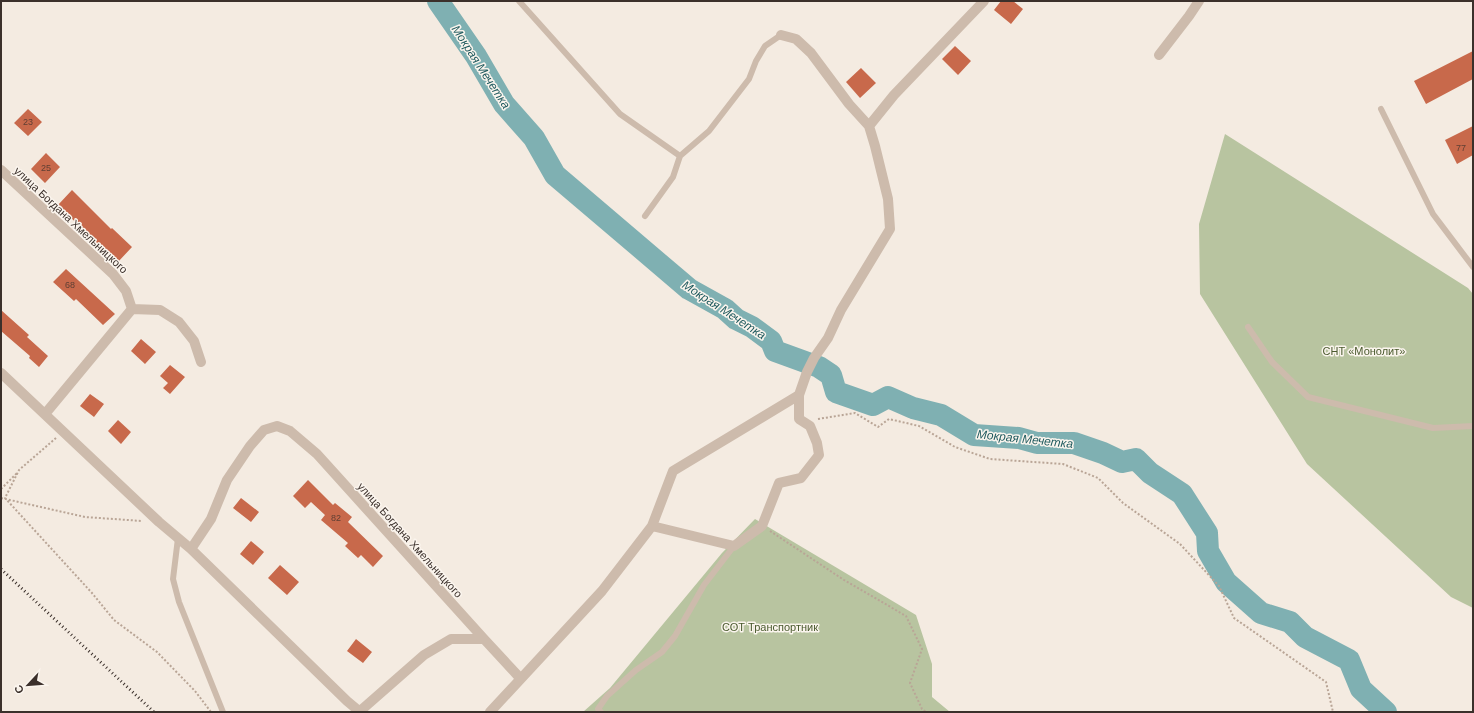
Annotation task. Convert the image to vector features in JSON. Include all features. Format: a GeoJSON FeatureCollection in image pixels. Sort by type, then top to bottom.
{"type":"FeatureCollection","features":[{"type":"Feature","properties":{"kind":"street"},"geometry":{"type":"LineString","coordinates":[[869,126],[894,95],[984,1]]}},
{"type":"Feature","properties":{"kind":"street"},"geometry":{"type":"LineString","coordinates":[[1160,55],[1199,1]]}},
{"type":"Feature","properties":{"kind":"street"},"geometry":{"type":"LineString","coordinates":[[652,526],[734,546],[762,526],[779,483],[801,478],[819,455],[817,443],[810,426],[799,419],[799,394],[814,358],[828,338],[841,310],[890,229],[888,199],[869,126],[845,99],[811,53],[796,39],[781,35]]}},
{"type":"Feature","properties":{"kind":"street","name":"улица Богдана Хмельницкого"},"geometry":{"type":"LineString","coordinates":[[1,170],[113,274],[126,291],[132,309]]}},
{"type":"Feature","properties":{"kind":"street"},"geometry":{"type":"LineString","coordinates":[[45,414],[132,309],[160,310],[179,322],[194,341],[201,362]]}},
{"type":"Feature","properties":{"kind":"street"},"geometry":{"type":"LineString","coordinates":[[1,373],[159,522],[191,549],[359,711],[424,656],[451,640],[484,639]]}},
{"type":"Feature","properties":{"kind":"street"},"geometry":{"type":"LineString","coordinates":[[490,712],[602,591],[652,526],[673,471],[799,394]]}},
{"type":"Feature","properties":{"kind":"street","name":"улица Богдана Хмельницкого"},"geometry":{"type":"LineString","coordinates":[[191,549],[211,519],[227,480],[250,446],[264,430],[278,426],[290,431],[317,454],[520,678]]}},
{"type":"Feature","properties":{"kind":"lane"},"geometry":{"type":"LineString","coordinates":[[519,1],[620,114],[680,156]]}},
{"type":"Feature","properties":{"kind":"lane"},"geometry":{"type":"LineString","coordinates":[[645,216],[673,177],[680,156],[709,131],[749,79],[756,61],[765,46],[781,35]]}},
{"type":"Feature","properties":{"kind":"lane"},"geometry":{"type":"LineString","coordinates":[[1381,109],[1433,214],[1473,267]]}},
{"type":"Feature","properties":{"kind":"lane"},"geometry":{"type":"LineString","coordinates":[[1248,327],[1272,362],[1308,397],[1433,428],[1473,426]]}},
{"type":"Feature","properties":{"kind":"lane"},"geometry":{"type":"LineString","coordinates":[[178,538],[173,579],[179,602],[222,712]]}},
{"type":"Feature","properties":{"kind":"lane"},"geometry":{"type":"LineString","coordinates":[[601,712],[598,708],[607,696],[636,670],[662,652],[675,636],[704,585],[734,546]]}},
{"type":"Feature","properties":{"kind":"path"},"geometry":{"type":"LineString","coordinates":[[810,426],[812,419],[855,413],[878,427],[889,419],[919,426],[955,447],[990,459],[1063,464],[1098,478],[1122,503],[1180,544],[1219,586],[1234,618],[1326,682],[1333,712]]}},
{"type":"Feature","properties":{"kind":"path"},"geometry":{"type":"LineString","coordinates":[[1,488],[19,470],[64,431]]}},
{"type":"Feature","properties":{"kind":"path"},"geometry":{"type":"LineString","coordinates":[[5,498],[19,470]]}},
{"type":"Feature","properties":{"kind":"path"},"geometry":{"type":"LineString","coordinates":[[1,498],[85,517],[159,522]]}},
{"type":"Feature","properties":{"kind":"path"},"geometry":{"type":"LineString","coordinates":[[5,498],[114,620],[157,652],[194,690],[211,712]]}},
{"type":"Feature","properties":{"kind":"path"},"geometry":{"type":"LineString","coordinates":[[762,526],[844,580],[906,616],[922,649],[910,683],[922,709],[926,712]]}},
{"type":"Feature","properties":{"kind":"green space","name":"СНТ «Монолит»"},"geometry":{"type":"Polygon","coordinates":[[[1225,134],[1468,288],[1473,294],[1473,608],[1451,597],[1307,464],[1200,294],[1199,224],[1225,134]]]}},
{"type":"Feature","properties":{"kind":"green space","name":"СОТ Транспортник"},"geometry":{"type":"Polygon","coordinates":[[[755,519],[916,615],[932,664],[932,697],[950,712],[583,712],[610,688],[722,553],[755,519]]]}},
{"type":"Feature","properties":{"kind":"building"},"geometry":{"type":"Polygon","coordinates":[[[1001,1],[1013,1],[1023,9],[1011,24],[994,10],[1001,1]]]}},
{"type":"Feature","properties":{"kind":"building"},"geometry":{"type":"Polygon","coordinates":[[[955,46],[971,61],[958,75],[942,59],[955,46]]]}},
{"type":"Feature","properties":{"kind":"building"},"geometry":{"type":"Polygon","coordinates":[[[1473,51],[1473,79],[1426,104],[1414,81],[1473,51]]]}},
{"type":"Feature","properties":{"kind":"building"},"geometry":{"type":"Polygon","coordinates":[[[861,68],[876,83],[860,98],[846,82],[861,68]]]}},
{"type":"Feature","properties":{"kind":"building"},"geometry":{"type":"Polygon","coordinates":[[[28,109],[42,122],[28,136],[14,123],[28,109]]]}},
{"type":"Feature","properties":{"kind":"building"},"geometry":{"type":"Polygon","coordinates":[[[1473,126],[1473,155],[1457,164],[1445,140],[1473,126]]]}},
{"type":"Feature","properties":{"kind":"building"},"geometry":{"type":"Polygon","coordinates":[[[46,153],[60,167],[45,183],[31,169],[46,153]]]}},
{"type":"Feature","properties":{"kind":"building"},"geometry":{"type":"Polygon","coordinates":[[[72,190],[111,229],[112,228],[132,247],[117,263],[58,205],[72,190]]]}},
{"type":"Feature","properties":{"kind":"building"},"geometry":{"type":"Polygon","coordinates":[[[66,269],[115,314],[103,325],[76,299],[74,301],[53,282],[66,269]]]}},
{"type":"Feature","properties":{"kind":"building"},"geometry":{"type":"Polygon","coordinates":[[[1,310],[29,335],[27,337],[48,356],[39,367],[29,358],[30,356],[1,331],[1,310]]]}},
{"type":"Feature","properties":{"kind":"building"},"geometry":{"type":"Polygon","coordinates":[[[141,339],[156,352],[145,364],[131,351],[141,339]]]}},
{"type":"Feature","properties":{"kind":"building"},"geometry":{"type":"Polygon","coordinates":[[[170,365],[185,377],[170,394],[163,388],[168,383],[160,376],[170,365]]]}},
{"type":"Feature","properties":{"kind":"building"},"geometry":{"type":"Polygon","coordinates":[[[90,394],[104,404],[94,417],[80,406],[90,394]]]}},
{"type":"Feature","properties":{"kind":"building"},"geometry":{"type":"Polygon","coordinates":[[[118,420],[131,432],[121,444],[108,431],[118,420]]]}},
{"type":"Feature","properties":{"kind":"building"},"geometry":{"type":"Polygon","coordinates":[[[308,480],[333,505],[335,503],[352,517],[348,522],[383,556],[373,567],[361,555],[358,558],[345,546],[348,543],[321,520],[325,515],[311,502],[305,508],[293,496],[308,480]]]}},
{"type":"Feature","properties":{"kind":"building"},"geometry":{"type":"Polygon","coordinates":[[[241,498],[259,512],[251,522],[233,508],[241,498]]]}},
{"type":"Feature","properties":{"kind":"building"},"geometry":{"type":"Polygon","coordinates":[[[251,541],[264,552],[253,565],[240,554],[251,541]]]}},
{"type":"Feature","properties":{"kind":"building"},"geometry":{"type":"Polygon","coordinates":[[[280,565],[299,582],[287,595],[268,578],[280,565]]]}},
{"type":"Feature","properties":{"kind":"building"},"geometry":{"type":"Polygon","coordinates":[[[356,639],[372,652],[363,663],[347,651],[356,639]]]}},
{"type":"Feature","properties":{"kind":"waterway","name":"Мокрая Мечетка"},"geometry":{"type":"LineString","coordinates":[[438,1],[476,56],[504,104],[534,138],[555,175],[689,289],[725,309],[736,319],[752,327],[771,341],[775,351],[819,367],[831,375],[836,392],[873,405],[888,397],[913,408],[941,415],[974,435],[1019,438],[1037,443],[1074,443],[1103,453],[1122,462],[1136,459],[1150,473],[1182,494],[1207,533],[1208,551],[1226,582],[1261,613],[1290,622],[1305,637],[1349,660],[1361,689],[1386,712]]}},
{"type":"Feature","properties":{"kind":"railway"},"geometry":{"type":"LineString","coordinates":[[1,569],[154,712]]}}]}
